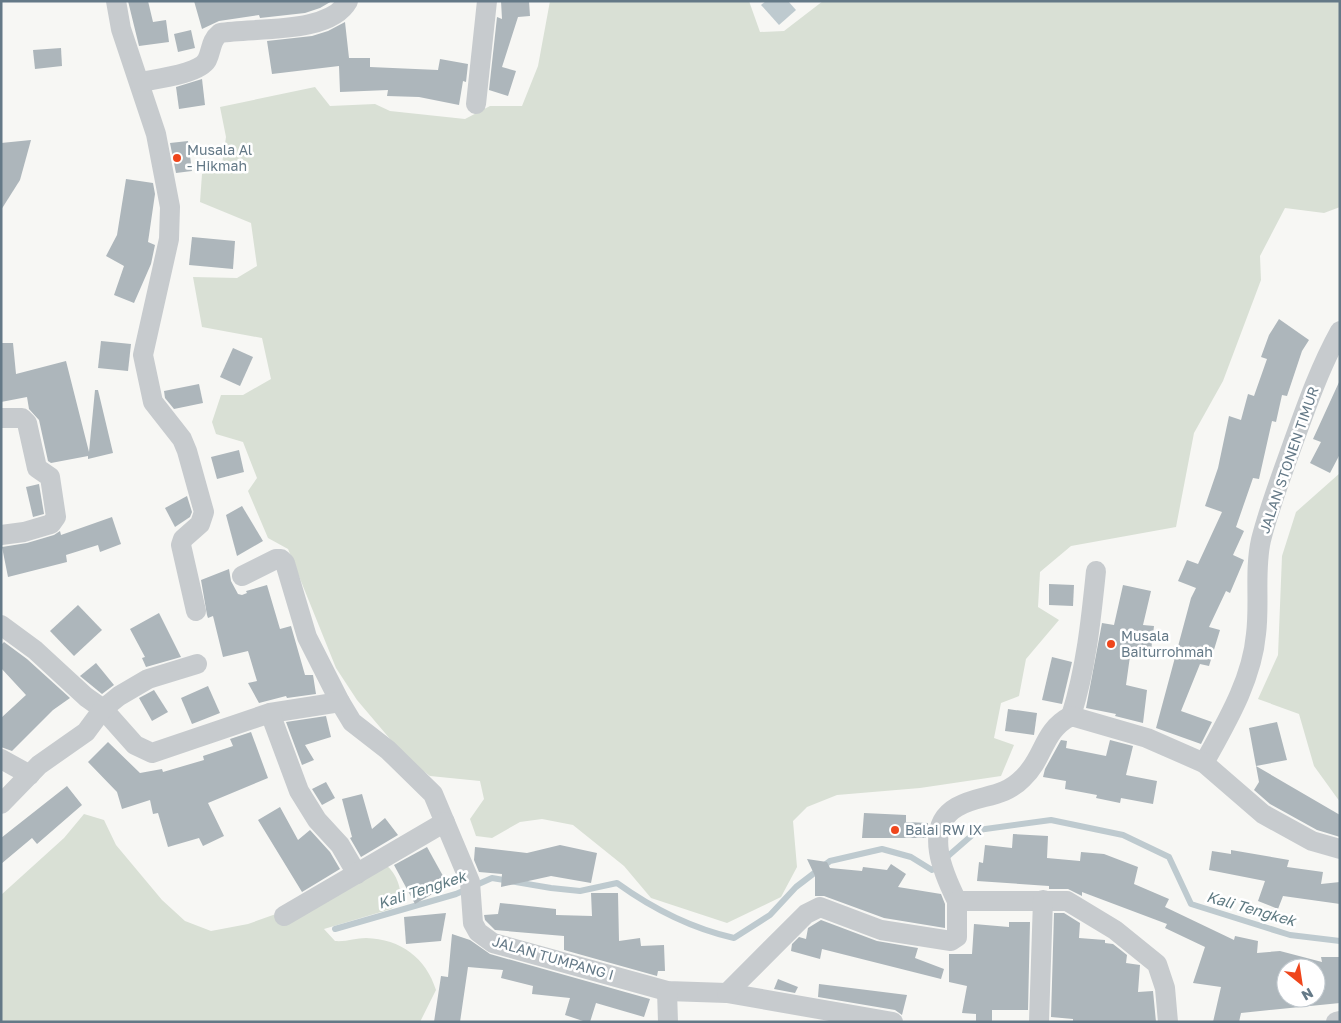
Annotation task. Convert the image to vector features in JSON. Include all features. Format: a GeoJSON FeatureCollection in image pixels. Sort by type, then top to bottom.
{"type":"FeatureCollection","features":[{"type":"Feature","properties":{"kind":"street"},"geometry":{"type":"LineString","coordinates":[[116,1],[121,29],[141,82],[156,134],[166,185],[171,224],[143,355],[152,402],[182,439],[204,512],[200,524],[183,539],[181,545],[196,611]]}},
{"type":"Feature","properties":{"kind":"street"},"geometry":{"type":"LineString","coordinates":[[141,82],[201,66],[206,60],[214,38],[220,33],[281,29],[331,18],[339,13],[348,1]]}},
{"type":"Feature","properties":{"kind":"street"},"geometry":{"type":"LineString","coordinates":[[476,104],[487,1]]}},
{"type":"Feature","properties":{"kind":"street","name":"JALAN STONEN TIMUR"},"geometry":{"type":"LineString","coordinates":[[1204,763],[1227,720],[1250,668],[1256,637],[1257,571],[1261,542],[1272,500],[1312,390],[1340,331]]}},
{"type":"Feature","properties":{"kind":"street"},"geometry":{"type":"LineString","coordinates":[[1,418],[22,418],[27,423],[37,468],[50,477],[56,517],[51,524],[24,532],[1,535]]}},
{"type":"Feature","properties":{"kind":"street","name":"JALAN TUMPANG I"},"geometry":{"type":"LineString","coordinates":[[242,576],[276,558],[281,559],[285,563],[307,637],[352,722],[388,750],[433,794],[470,882],[473,923],[485,939],[493,944],[667,990],[726,992],[893,1022]]}},
{"type":"Feature","properties":{"kind":"street"},"geometry":{"type":"LineString","coordinates":[[1072,716],[1083,669],[1094,599],[1096,570]]}},
{"type":"Feature","properties":{"kind":"street"},"geometry":{"type":"LineString","coordinates":[[1,625],[35,650],[86,697],[103,709],[135,745],[152,753],[270,713],[340,702]]}},
{"type":"Feature","properties":{"kind":"street"},"geometry":{"type":"LineString","coordinates":[[1,804],[39,765],[86,732],[103,709],[142,682],[160,674],[197,664]]}},
{"type":"Feature","properties":{"kind":"street"},"geometry":{"type":"LineString","coordinates":[[270,713],[299,791],[317,820],[340,845],[356,874]]}},
{"type":"Feature","properties":{"kind":"street"},"geometry":{"type":"LineString","coordinates":[[726,992],[814,908],[820,907],[881,930],[951,941],[957,937],[957,901],[943,874],[938,843],[941,826],[947,816],[957,807],[999,795],[1015,786],[1025,777],[1039,756],[1048,734],[1059,722],[1072,716],[1147,738],[1204,763],[1263,814],[1312,841],[1340,849]]}},
{"type":"Feature","properties":{"kind":"street"},"geometry":{"type":"LineString","coordinates":[[1,759],[30,775]]}},
{"type":"Feature","properties":{"kind":"street"},"geometry":{"type":"LineString","coordinates":[[284,916],[445,822]]}},
{"type":"Feature","properties":{"kind":"street"},"geometry":{"type":"LineString","coordinates":[[1039,1022],[1042,900]]}},
{"type":"Feature","properties":{"kind":"street"},"geometry":{"type":"LineString","coordinates":[[957,901],[1067,901],[1115,930],[1157,964],[1165,988],[1168,1022]]}},
{"type":"Feature","properties":{"kind":"street"},"geometry":{"type":"LineString","coordinates":[[667,990],[668,1022]]}},
{"type":"Feature","properties":{"kind":"shaded area"},"geometry":{"type":"Polygon","coordinates":[[[550,1],[749,1],[760,32],[784,31],[823,1],[1340,1],[1340,207],[1324,213],[1285,208],[1260,256],[1261,280],[1223,381],[1194,433],[1176,527],[1071,546],[1040,572],[1038,607],[1059,620],[1026,659],[1019,696],[1001,703],[994,738],[1014,745],[1001,776],[920,788],[837,795],[807,807],[793,821],[797,867],[781,897],[727,923],[651,898],[624,866],[573,825],[542,819],[520,822],[492,838],[476,836],[470,819],[484,799],[480,781],[430,776],[407,759],[357,700],[336,668],[288,549],[268,538],[248,491],[257,478],[243,442],[216,434],[212,422],[221,395],[243,395],[271,379],[262,338],[202,327],[193,277],[237,278],[257,266],[251,223],[200,202],[202,174],[222,164],[226,137],[220,107],[315,87],[330,106],[375,104],[390,111],[465,119],[490,106],[522,106],[538,66],[550,1]]]}},
{"type":"Feature","properties":{"kind":"shaded area"},"geometry":{"type":"Polygon","coordinates":[[[766,1],[788,1],[796,10],[779,25],[761,5],[766,1]]]}},
{"type":"Feature","properties":{"kind":"shaded area"},"geometry":{"type":"Polygon","coordinates":[[[1340,473],[1340,802],[1314,766],[1299,714],[1258,699],[1278,655],[1282,556],[1296,512],[1340,473]]]}},
{"type":"Feature","properties":{"kind":"shaded area"},"geometry":{"type":"Polygon","coordinates":[[[84,814],[104,820],[116,845],[162,900],[185,921],[211,931],[248,924],[321,898],[386,865],[398,882],[402,902],[391,909],[324,929],[335,941],[366,938],[390,942],[401,946],[419,960],[432,979],[436,990],[420,1022],[1,1022],[1,895],[64,838],[84,814]]]}},
{"type":"Feature","properties":{"kind":"building"},"geometry":{"type":"Polygon","coordinates":[[[128,1],[148,1],[153,22],[166,20],[169,42],[139,46],[128,1]]]}},
{"type":"Feature","properties":{"kind":"building"},"geometry":{"type":"Polygon","coordinates":[[[194,1],[332,1],[320,8],[305,13],[260,18],[259,15],[219,21],[202,29],[194,1]]]}},
{"type":"Feature","properties":{"kind":"building"},"geometry":{"type":"Polygon","coordinates":[[[501,1],[529,1],[530,16],[518,17],[502,67],[516,71],[508,96],[489,90],[497,17],[502,19],[501,1]]]}},
{"type":"Feature","properties":{"kind":"building"},"geometry":{"type":"Polygon","coordinates":[[[345,22],[349,58],[370,58],[370,67],[438,70],[440,59],[468,64],[466,82],[463,81],[459,105],[419,97],[387,96],[388,90],[340,92],[339,66],[272,74],[267,41],[312,36],[328,31],[345,22]]]}},
{"type":"Feature","properties":{"kind":"building"},"geometry":{"type":"Polygon","coordinates":[[[191,30],[195,48],[178,52],[174,34],[191,30]]]}},
{"type":"Feature","properties":{"kind":"building"},"geometry":{"type":"Polygon","coordinates":[[[61,48],[62,66],[35,69],[33,50],[61,48]]]}},
{"type":"Feature","properties":{"kind":"building"},"geometry":{"type":"Polygon","coordinates":[[[202,79],[205,105],[179,109],[176,87],[202,79]]]}},
{"type":"Feature","properties":{"kind":"building"},"geometry":{"type":"Polygon","coordinates":[[[31,140],[20,180],[1,210],[1,143],[31,140]]]}},
{"type":"Feature","properties":{"kind":"building","name":"Musala Al - Hikmah"},"geometry":{"type":"Polygon","coordinates":[[[188,141],[192,171],[176,173],[170,143],[188,141]]]}},
{"type":"Feature","properties":{"kind":"building"},"geometry":{"type":"Polygon","coordinates":[[[126,179],[153,183],[155,194],[148,242],[155,245],[151,264],[134,303],[114,295],[124,266],[106,256],[117,235],[126,179]]]}},
{"type":"Feature","properties":{"kind":"building"},"geometry":{"type":"Polygon","coordinates":[[[192,237],[235,241],[233,269],[189,265],[192,237]]]}},
{"type":"Feature","properties":{"kind":"building"},"geometry":{"type":"Polygon","coordinates":[[[1279,319],[1309,340],[1302,351],[1287,396],[1282,395],[1276,422],[1272,421],[1259,479],[1253,478],[1236,527],[1244,531],[1233,555],[1244,560],[1230,593],[1226,591],[1209,627],[1220,630],[1209,666],[1200,664],[1181,711],[1212,722],[1201,744],[1156,728],[1191,598],[1196,588],[1178,581],[1187,560],[1198,564],[1222,512],[1205,506],[1218,468],[1229,416],[1241,420],[1248,394],[1254,396],[1267,359],[1261,357],[1269,335],[1279,319]]]}},
{"type":"Feature","properties":{"kind":"building"},"geometry":{"type":"Polygon","coordinates":[[[101,341],[131,344],[128,371],[98,368],[101,341]]]}},
{"type":"Feature","properties":{"kind":"building"},"geometry":{"type":"Polygon","coordinates":[[[1,343],[13,343],[16,374],[66,361],[89,452],[95,390],[98,390],[113,453],[88,459],[88,456],[51,463],[48,461],[39,420],[29,409],[27,397],[1,402],[1,343]]]}},
{"type":"Feature","properties":{"kind":"building"},"geometry":{"type":"Polygon","coordinates":[[[233,348],[253,357],[240,386],[220,377],[233,348]]]}},
{"type":"Feature","properties":{"kind":"building"},"geometry":{"type":"Polygon","coordinates":[[[1340,380],[1340,454],[1330,473],[1310,463],[1321,442],[1313,439],[1340,380]]]}},
{"type":"Feature","properties":{"kind":"building"},"geometry":{"type":"Polygon","coordinates":[[[199,384],[203,403],[174,409],[165,398],[164,391],[199,384]]]}},
{"type":"Feature","properties":{"kind":"building"},"geometry":{"type":"Polygon","coordinates":[[[239,450],[244,472],[217,479],[211,457],[239,450]]]}},
{"type":"Feature","properties":{"kind":"building"},"geometry":{"type":"Polygon","coordinates":[[[39,484],[44,514],[33,517],[26,487],[39,484]]]}},
{"type":"Feature","properties":{"kind":"building"},"geometry":{"type":"Polygon","coordinates":[[[187,496],[192,512],[190,517],[175,527],[165,508],[187,496]]]}},
{"type":"Feature","properties":{"kind":"building"},"geometry":{"type":"Polygon","coordinates":[[[242,506],[263,541],[237,556],[226,515],[242,506]]]}},
{"type":"Feature","properties":{"kind":"building"},"geometry":{"type":"Polygon","coordinates":[[[112,517],[121,544],[100,552],[98,545],[66,555],[67,562],[8,577],[2,547],[27,543],[54,535],[60,531],[61,535],[112,517]]]}},
{"type":"Feature","properties":{"kind":"building"},"geometry":{"type":"Polygon","coordinates":[[[229,569],[231,581],[238,594],[242,595],[247,593],[246,591],[267,585],[280,629],[291,626],[305,675],[313,675],[316,694],[287,698],[286,696],[259,703],[248,683],[257,681],[248,651],[223,657],[213,616],[208,618],[207,615],[201,580],[229,569]]]}},
{"type":"Feature","properties":{"kind":"building"},"geometry":{"type":"Polygon","coordinates":[[[1049,584],[1074,585],[1073,606],[1049,605],[1049,584]]]}},
{"type":"Feature","properties":{"kind":"building"},"geometry":{"type":"Polygon","coordinates":[[[1123,585],[1151,591],[1143,625],[1154,626],[1151,651],[1131,649],[1126,685],[1147,690],[1143,723],[1115,716],[1116,714],[1086,708],[1102,623],[1114,625],[1123,585]]]}},
{"type":"Feature","properties":{"kind":"building"},"geometry":{"type":"Polygon","coordinates":[[[78,605],[102,630],[74,656],[50,631],[78,605]]]}},
{"type":"Feature","properties":{"kind":"building"},"geometry":{"type":"Polygon","coordinates":[[[159,613],[181,657],[146,667],[142,658],[145,657],[130,629],[159,613]]]}},
{"type":"Feature","properties":{"kind":"building"},"geometry":{"type":"Polygon","coordinates":[[[4,642],[27,659],[70,698],[53,710],[12,751],[1,747],[1,718],[26,695],[1,668],[1,645],[4,642]]]}},
{"type":"Feature","properties":{"kind":"building"},"geometry":{"type":"Polygon","coordinates":[[[1052,657],[1072,662],[1062,704],[1042,700],[1052,657]]]}},
{"type":"Feature","properties":{"kind":"building"},"geometry":{"type":"Polygon","coordinates":[[[96,663],[114,685],[102,694],[80,676],[96,663]]]}},
{"type":"Feature","properties":{"kind":"building"},"geometry":{"type":"Polygon","coordinates":[[[208,686],[220,713],[192,724],[181,698],[208,686]]]}},
{"type":"Feature","properties":{"kind":"building"},"geometry":{"type":"Polygon","coordinates":[[[154,690],[168,712],[152,721],[139,698],[154,690]]]}},
{"type":"Feature","properties":{"kind":"building"},"geometry":{"type":"Polygon","coordinates":[[[1008,709],[1037,713],[1034,735],[1005,731],[1008,709]]]}},
{"type":"Feature","properties":{"kind":"building"},"geometry":{"type":"Polygon","coordinates":[[[326,716],[331,737],[305,745],[314,760],[302,765],[286,722],[326,716]]]}},
{"type":"Feature","properties":{"kind":"building"},"geometry":{"type":"Polygon","coordinates":[[[1277,722],[1287,760],[1256,766],[1249,728],[1277,722]]]}},
{"type":"Feature","properties":{"kind":"building"},"geometry":{"type":"Polygon","coordinates":[[[251,732],[268,778],[208,803],[224,836],[203,846],[199,838],[168,847],[158,813],[153,814],[150,800],[122,809],[117,792],[88,762],[108,742],[140,773],[162,769],[163,772],[204,760],[203,756],[233,746],[230,739],[251,732]]]}},
{"type":"Feature","properties":{"kind":"building"},"geometry":{"type":"Polygon","coordinates":[[[1061,740],[1067,741],[1066,748],[1106,756],[1110,740],[1133,746],[1126,775],[1157,781],[1153,804],[1121,798],[1120,803],[1096,798],[1097,795],[1065,789],[1066,781],[1043,777],[1045,769],[1061,740]]]}},
{"type":"Feature","properties":{"kind":"building"},"geometry":{"type":"Polygon","coordinates":[[[1256,766],[1340,815],[1340,837],[1317,830],[1270,804],[1254,790],[1259,782],[1256,766]]]}},
{"type":"Feature","properties":{"kind":"building"},"geometry":{"type":"Polygon","coordinates":[[[326,782],[335,798],[322,805],[312,789],[326,782]]]}},
{"type":"Feature","properties":{"kind":"building"},"geometry":{"type":"Polygon","coordinates":[[[67,786],[82,805],[37,844],[32,838],[1,864],[1,838],[67,786]]]}},
{"type":"Feature","properties":{"kind":"building"},"geometry":{"type":"Polygon","coordinates":[[[362,794],[372,829],[385,818],[398,835],[361,857],[350,838],[352,837],[342,799],[362,794]]]}},
{"type":"Feature","properties":{"kind":"building"},"geometry":{"type":"Polygon","coordinates":[[[280,807],[298,840],[310,830],[330,852],[340,869],[302,892],[258,820],[280,807]]]}},
{"type":"Feature","properties":{"kind":"building","name":"Balai RW IX"},"geometry":{"type":"Polygon","coordinates":[[[864,813],[906,815],[906,822],[928,823],[926,838],[862,838],[864,813]]]}},
{"type":"Feature","properties":{"kind":"building"},"geometry":{"type":"Polygon","coordinates":[[[1013,834],[1048,836],[1047,858],[1080,861],[1081,852],[1104,854],[1138,867],[1134,884],[1169,899],[1165,907],[1234,940],[1235,936],[1258,941],[1257,953],[1280,951],[1307,958],[1276,958],[1276,1008],[1290,1008],[1241,1013],[1239,1022],[1213,1022],[1221,987],[1193,983],[1205,947],[1165,928],[1167,924],[1082,892],[1082,896],[1068,889],[1049,889],[1049,886],[977,881],[979,862],[983,863],[985,845],[1012,848],[1013,834]]]}},
{"type":"Feature","properties":{"kind":"building"},"geometry":{"type":"Polygon","coordinates":[[[560,845],[597,853],[591,883],[551,876],[501,887],[502,874],[479,872],[474,860],[475,847],[527,853],[560,845]]]}},
{"type":"Feature","properties":{"kind":"building"},"geometry":{"type":"Polygon","coordinates":[[[427,847],[448,885],[415,904],[394,865],[427,847]]]}},
{"type":"Feature","properties":{"kind":"building"},"geometry":{"type":"Polygon","coordinates":[[[1231,850],[1289,860],[1287,867],[1323,872],[1321,884],[1340,882],[1340,904],[1283,896],[1278,909],[1258,901],[1265,881],[1209,870],[1212,851],[1231,854],[1231,850]]]}},
{"type":"Feature","properties":{"kind":"building"},"geometry":{"type":"Polygon","coordinates":[[[807,859],[827,862],[830,868],[862,871],[863,867],[887,870],[891,864],[906,874],[898,887],[941,894],[945,904],[945,928],[884,918],[824,896],[815,896],[815,876],[807,859]]]}},
{"type":"Feature","properties":{"kind":"building"},"geometry":{"type":"Polygon","coordinates":[[[591,893],[618,893],[619,941],[640,938],[641,946],[664,945],[665,971],[658,971],[657,976],[564,950],[564,936],[495,930],[485,920],[484,915],[498,914],[500,903],[556,909],[556,915],[592,916],[591,893]]]}},
{"type":"Feature","properties":{"kind":"building"},"geometry":{"type":"Polygon","coordinates":[[[446,913],[441,941],[406,944],[404,917],[446,913]]]}},
{"type":"Feature","properties":{"kind":"building"},"geometry":{"type":"Polygon","coordinates":[[[1054,913],[1064,913],[1080,923],[1079,938],[1105,940],[1105,943],[1113,944],[1127,955],[1126,963],[1140,965],[1138,992],[1153,991],[1156,1022],[1073,1022],[1073,1019],[1051,1017],[1054,913]]]}},
{"type":"Feature","properties":{"kind":"building"},"geometry":{"type":"Polygon","coordinates":[[[821,920],[877,941],[918,948],[915,958],[944,969],[941,979],[822,949],[820,959],[791,951],[792,944],[799,937],[806,939],[808,928],[821,920]]]}},
{"type":"Feature","properties":{"kind":"building"},"geometry":{"type":"Polygon","coordinates":[[[1009,922],[1030,922],[1028,1010],[992,1010],[992,1022],[976,1022],[976,1014],[962,1013],[967,986],[949,982],[949,954],[972,954],[974,924],[1009,927],[1009,922]]]}},
{"type":"Feature","properties":{"kind":"building"},"geometry":{"type":"Polygon","coordinates":[[[452,934],[470,940],[490,954],[650,999],[644,1017],[596,1003],[590,1022],[586,1022],[565,1015],[570,998],[532,994],[533,986],[501,978],[503,970],[468,967],[460,1022],[434,1022],[441,976],[448,977],[452,934]]]}},
{"type":"Feature","properties":{"kind":"building"},"geometry":{"type":"Polygon","coordinates":[[[1321,957],[1340,957],[1340,1003],[1326,1004],[1326,958],[1321,957]]]}},
{"type":"Feature","properties":{"kind":"building"},"geometry":{"type":"Polygon","coordinates":[[[778,979],[798,987],[795,993],[774,989],[778,979]]]}},
{"type":"Feature","properties":{"kind":"building"},"geometry":{"type":"Polygon","coordinates":[[[819,984],[907,995],[902,1015],[895,1010],[818,997],[819,984]]]}},
{"type":"Feature","properties":{"kind":"waterway","name":"Kali Tengkek"},"geometry":{"type":"LineString","coordinates":[[335,929],[456,894],[492,878],[580,891],[617,883],[644,901],[672,916],[702,929],[734,938],[770,915],[796,887],[830,861],[882,849],[911,857],[932,870],[978,830],[1051,820],[1123,835],[1169,857],[1191,904],[1290,935],[1340,941]]}},
{"type":"Feature","properties":{"kind":"place","name":"Musala Al - Hikmah"},"geometry":{"type":"Point","coordinates":[177,158]}},
{"type":"Feature","properties":{"kind":"place","name":"Musala Baiturrohmah"},"geometry":{"type":"Point","coordinates":[1111,644]}},
{"type":"Feature","properties":{"kind":"place","name":"Balai RW IX"},"geometry":{"type":"Point","coordinates":[895,830]}}]}
